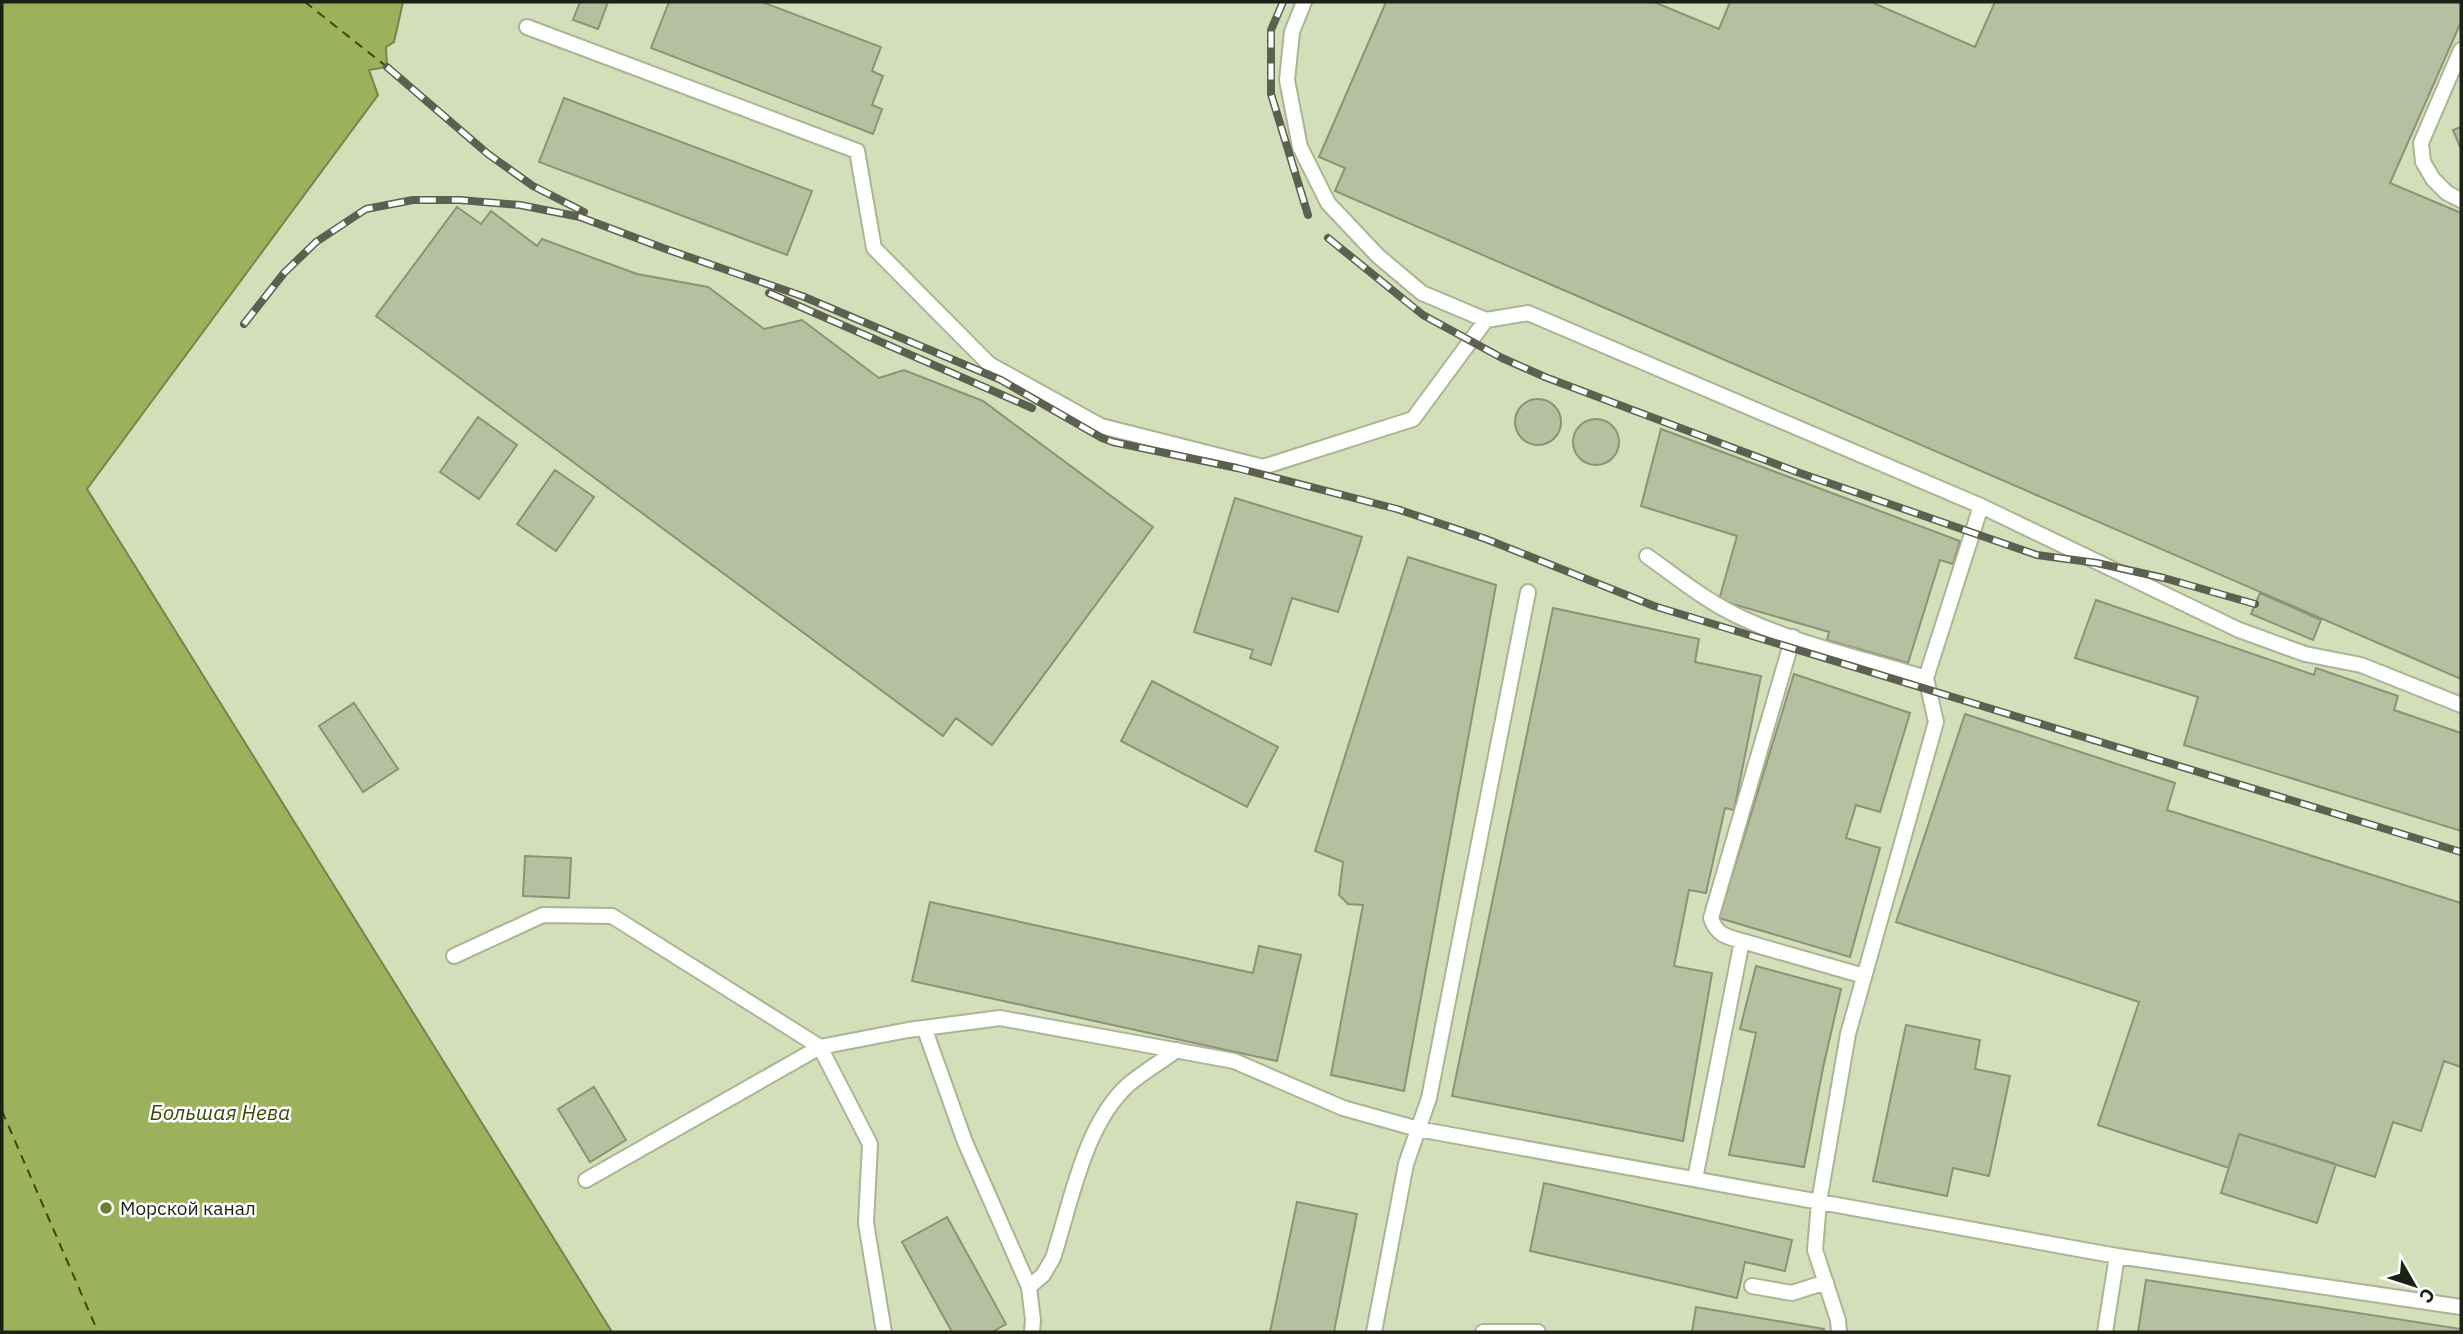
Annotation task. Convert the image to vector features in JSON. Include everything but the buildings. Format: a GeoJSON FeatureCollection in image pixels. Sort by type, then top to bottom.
{"type":"FeatureCollection","features":[{"type":"Feature","properties":{"kind":"lane"},"geometry":{"type":"LineString","coordinates":[[1304,2],[1292,32],[1287,80],[1300,147],[1328,203],[1378,256],[1422,293],[1486,320],[1528,313],[1982,506],[2239,630],[2305,654],[2361,665],[2461,705]]}},
{"type":"Feature","properties":{"kind":"lane"},"geometry":{"type":"LineString","coordinates":[[527,27],[856,151],[874,248],[989,364],[1101,426],[1263,467],[1413,419],[1486,320]]}},
{"type":"Feature","properties":{"kind":"lane"},"geometry":{"type":"LineString","coordinates":[[2461,50],[2421,144],[2423,162],[2433,179],[2461,200]]}},
{"type":"Feature","properties":{"kind":"lane"},"geometry":{"type":"LineString","coordinates":[[1839,1332],[1838,1320],[1815,1250],[1819,1202],[1848,1034],[1936,722],[1926,678],[1982,506]]}},
{"type":"Feature","properties":{"kind":"lane"},"geometry":{"type":"LineString","coordinates":[[1647,556],[1700,595],[1742,618],[1793,637],[1926,678]]}},
{"type":"Feature","properties":{"kind":"lane"},"geometry":{"type":"LineString","coordinates":[[1374,1332],[1406,1164],[1431,1084],[1528,592]]}},
{"type":"Feature","properties":{"kind":"lane"},"geometry":{"type":"LineString","coordinates":[[1793,637],[1711,918],[1714,929],[1723,936],[1864,976]]}},
{"type":"Feature","properties":{"kind":"lane"},"geometry":{"type":"LineString","coordinates":[[454,956],[543,915],[612,916],[820,1047],[870,1144],[866,1223],[884,1332]]}},
{"type":"Feature","properties":{"kind":"lane"},"geometry":{"type":"LineString","coordinates":[[1695,1179],[1742,941]]}},
{"type":"Feature","properties":{"kind":"lane"},"geometry":{"type":"LineString","coordinates":[[586,1180],[820,1047],[908,1030],[925,1030],[1000,1018],[1234,1061],[1343,1108],[1418,1129],[2117,1256],[2461,1307]]}},
{"type":"Feature","properties":{"kind":"lane"},"geometry":{"type":"LineString","coordinates":[[925,1030],[965,1142],[1029,1287],[1032,1332]]}},
{"type":"Feature","properties":{"kind":"lane"},"geometry":{"type":"LineString","coordinates":[[1029,1287],[1043,1275],[1054,1258],[1092,1136],[1110,1105],[1129,1084],[1177,1051]]}},
{"type":"Feature","properties":{"kind":"lane"},"geometry":{"type":"LineString","coordinates":[[2105,1332],[2117,1256]]}},
{"type":"Feature","properties":{"kind":"lane"},"geometry":{"type":"LineString","coordinates":[[1752,1286],[1792,1293],[1826,1282]]}},
{"type":"Feature","properties":{"kind":"lane"},"geometry":{"type":"LineString","coordinates":[[1483,1332],[1538,1332]]}},
{"type":"Feature","properties":{"kind":"shaded area"},"geometry":{"type":"Polygon","coordinates":[[[403,2],[2461,2],[2461,1332],[612,1332],[87,489],[378,95],[369,69],[394,41],[403,2]]]}},
{"type":"Feature","properties":{"kind":"water","name":"Большая Нева"},"geometry":{"type":"Polygon","coordinates":[[[2,2],[403,2],[394,42],[386,47],[387,67],[369,70],[378,95],[87,489],[612,1332],[2,1332],[2,2]]]}},
{"type":"Feature","properties":{"kind":"ferry route"},"geometry":{"type":"LineString","coordinates":[[305,2],[387,67]]}},
{"type":"Feature","properties":{"kind":"ferry route"},"geometry":{"type":"LineString","coordinates":[[2,1111],[98,1332]]}},
{"type":"Feature","properties":{"kind":"railway"},"geometry":{"type":"LineString","coordinates":[[1283,2],[1271,30],[1271,94],[1308,215]]}},
{"type":"Feature","properties":{"kind":"railway"},"geometry":{"type":"LineString","coordinates":[[387,67],[488,154],[533,186],[584,212]]}},
{"type":"Feature","properties":{"kind":"railway"},"geometry":{"type":"LineString","coordinates":[[244,324],[284,273],[316,242],[366,209],[413,200],[460,200],[520,205],[580,217],[802,296],[1001,380],[1113,442],[1237,468],[1397,509],[1486,539],[1654,606],[2461,852]]}},
{"type":"Feature","properties":{"kind":"railway"},"geometry":{"type":"LineString","coordinates":[[1328,238],[1423,315],[1502,358],[1545,377],[1797,472],[2037,555],[2097,563],[2164,578],[2255,604]]}},
{"type":"Feature","properties":{"kind":"railway"},"geometry":{"type":"LineString","coordinates":[[769,293],[1032,408]]}},
{"type":"Feature","properties":{"kind":"place","name":"Морской канал"},"geometry":{"type":"Point","coordinates":[106,1208]}}]}
